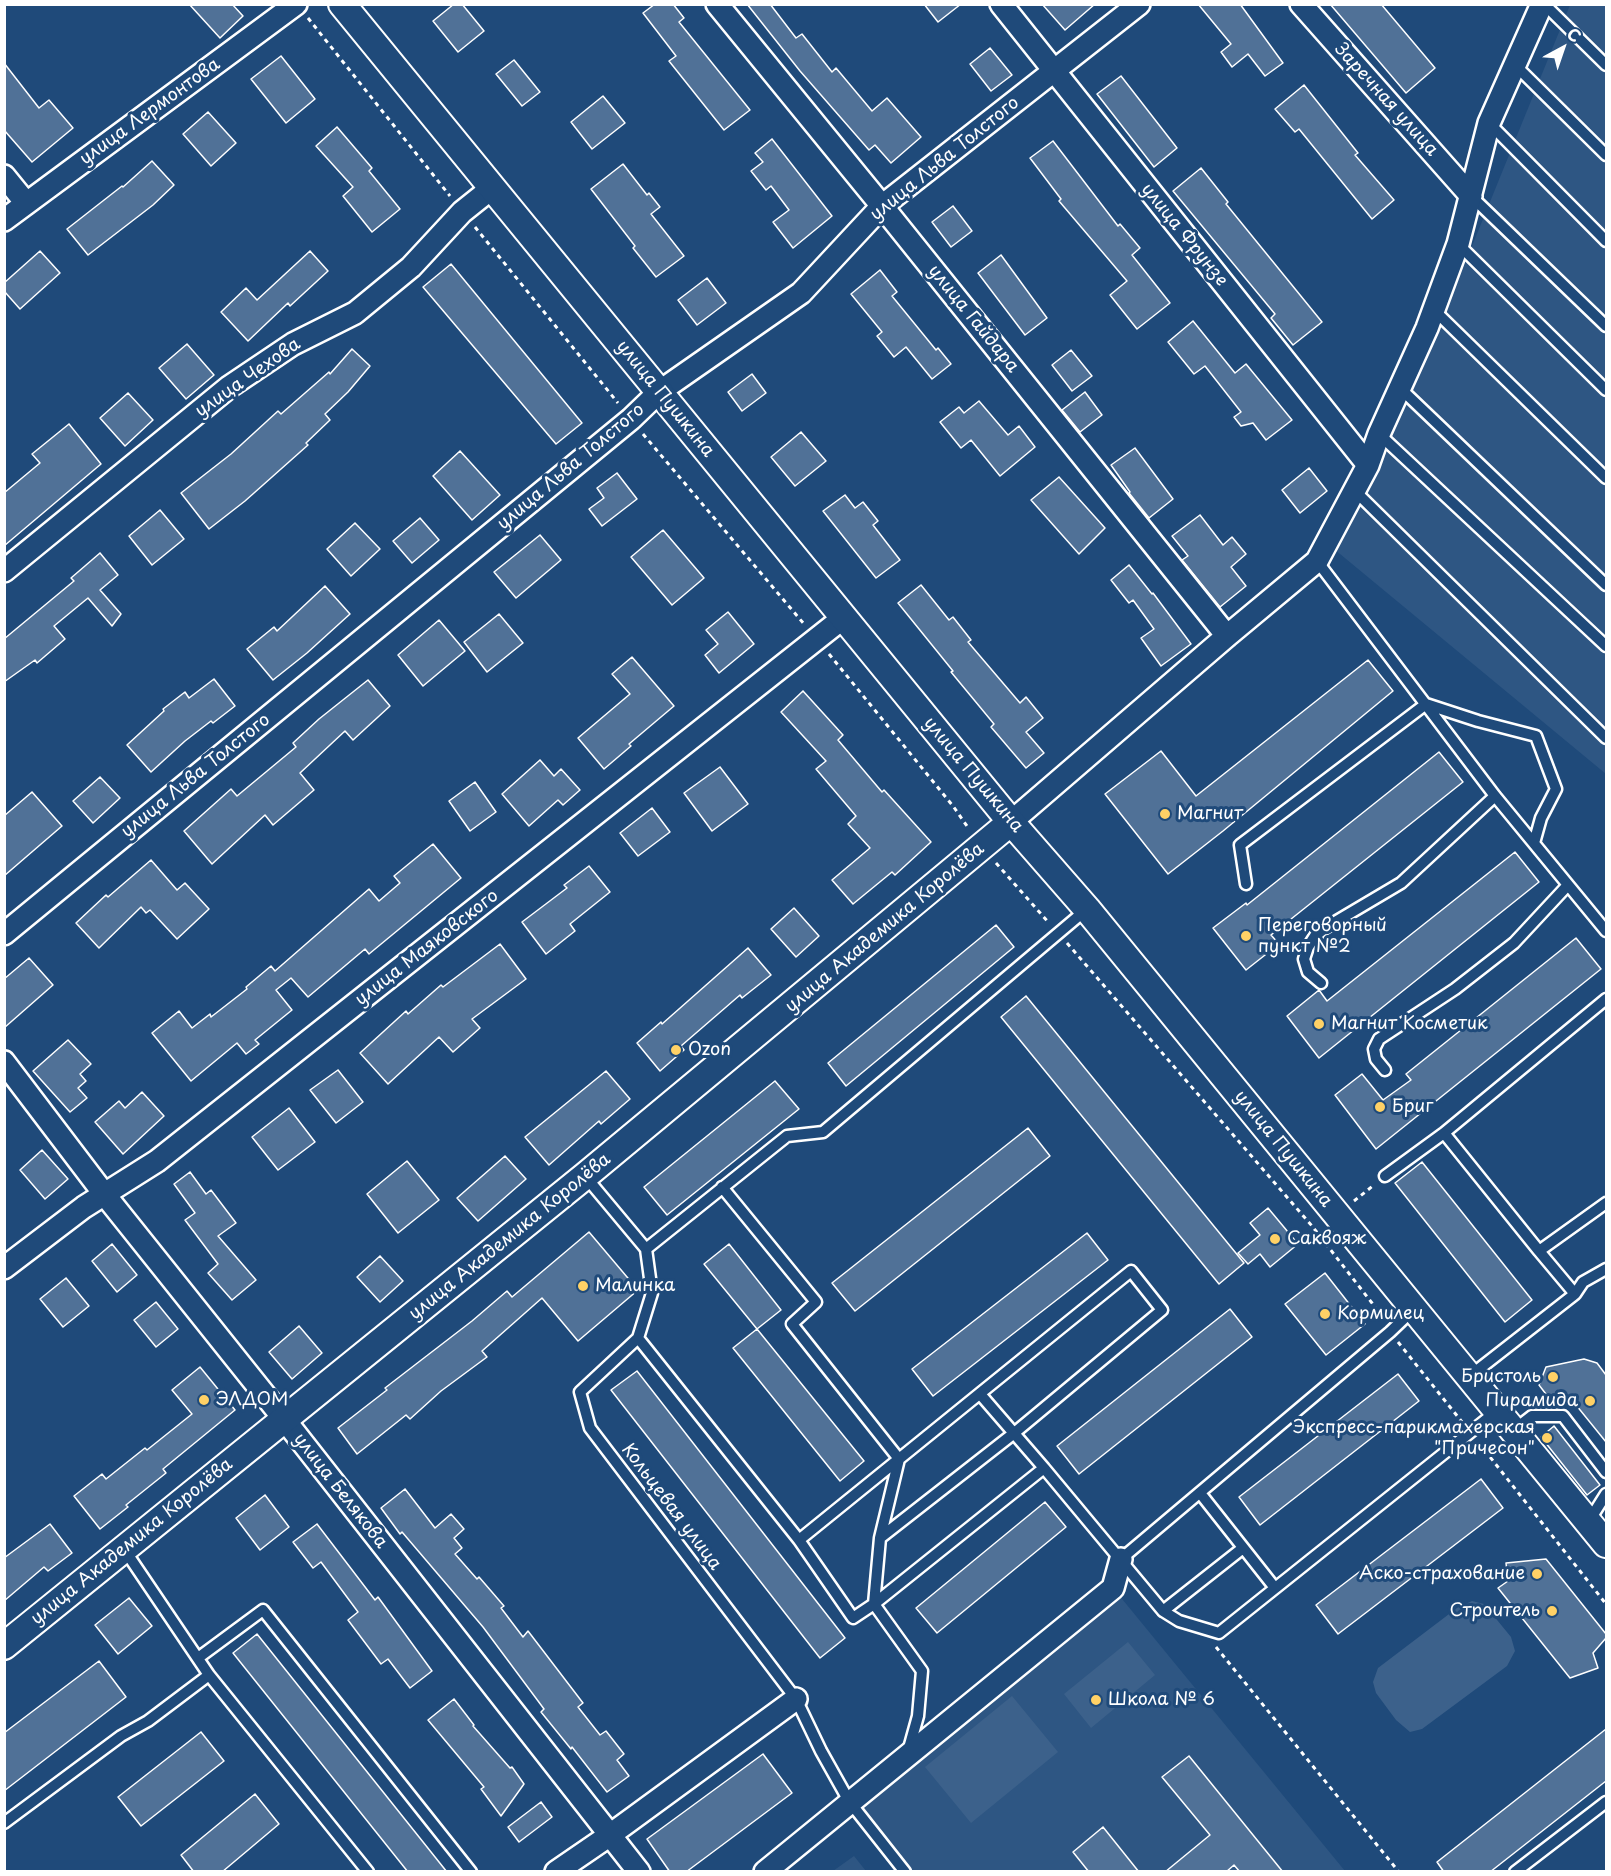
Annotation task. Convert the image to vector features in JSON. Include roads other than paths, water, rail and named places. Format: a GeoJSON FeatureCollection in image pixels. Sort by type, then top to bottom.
{"type":"FeatureCollection","features":[{"type":"Feature","properties":{"kind":"street","name":"улица Пушкина"},"geometry":{"type":"LineString","coordinates":[[342,4],[843,618],[1011,822],[1087,909],[1606,1544]]}},
{"type":"Feature","properties":{"kind":"street","name":"улица Гайдара"},"geometry":{"type":"LineString","coordinates":[[717,4],[1227,636]]}},
{"type":"Feature","properties":{"kind":"street","name":"улица Фрунзе"},"geometry":{"type":"LineString","coordinates":[[1001,4],[1368,465]]}},
{"type":"Feature","properties":{"kind":"street","name":"улица Льва Толстого"},"geometry":{"type":"LineString","coordinates":[[4,934],[631,419],[659,392],[801,294],[882,206],[1139,4]]}},
{"type":"Feature","properties":{"kind":"street","name":"Заречная улица"},"geometry":{"type":"LineString","coordinates":[[1301,4],[1471,195]]}},
{"type":"Feature","properties":{"kind":"street"},"geometry":{"type":"LineString","coordinates":[[1011,822],[1317,561],[1368,465],[1379,434],[1427,328],[1458,244],[1489,123],[1543,4]]}},
{"type":"Feature","properties":{"kind":"street","name":"улица Лермонтова"},"geometry":{"type":"LineString","coordinates":[[4,220],[300,9]]}},
{"type":"Feature","properties":{"kind":"street"},"geometry":{"type":"LineString","coordinates":[[4,176],[26,203]]}},
{"type":"Feature","properties":{"kind":"street","name":"улица Чехова"},"geometry":{"type":"LineString","coordinates":[[4,571],[229,387],[293,344],[355,314],[411,267],[462,212],[492,188]]}},
{"type":"Feature","properties":{"kind":"street","name":"улица Маяковского"},"geometry":{"type":"LineString","coordinates":[[4,1268],[84,1207],[167,1154],[843,618]]}},
{"type":"Feature","properties":{"kind":"street","name":"улица Академика Королёва"},"geometry":{"type":"LineString","coordinates":[[4,1646],[585,1176],[1011,822]]}},
{"type":"Feature","properties":{"kind":"street","name":"улица Белякова"},"geometry":{"type":"LineString","coordinates":[[4,1062],[105,1195],[284,1419],[639,1872]]}},
{"type":"Feature","properties":{"kind":"street"},"geometry":{"type":"LineString","coordinates":[[765,1872],[849,1801],[907,1757],[1113,1588],[1121,1559]]}},
{"type":"Feature","properties":{"kind":"street"},"geometry":{"type":"LineString","coordinates":[[556,1872],[796,1699]]}},
{"type":"Feature","properties":{"kind":"lane"},"geometry":{"type":"LineString","coordinates":[[1543,4],[1606,65]]}},
{"type":"Feature","properties":{"kind":"lane"},"geometry":{"type":"LineString","coordinates":[[1516,66],[1606,154]]}},
{"type":"Feature","properties":{"kind":"lane"},"geometry":{"type":"LineString","coordinates":[[1489,123],[1606,241]]}},
{"type":"Feature","properties":{"kind":"lane"},"geometry":{"type":"LineString","coordinates":[[1471,195],[1606,326]]}},
{"type":"Feature","properties":{"kind":"lane"},"geometry":{"type":"LineString","coordinates":[[1458,244],[1606,390]]}},
{"type":"Feature","properties":{"kind":"lane"},"geometry":{"type":"LineString","coordinates":[[1433,308],[1606,478]]}},
{"type":"Feature","properties":{"kind":"lane"},"geometry":{"type":"LineString","coordinates":[[1401,389],[1606,585]]}},
{"type":"Feature","properties":{"kind":"lane"},"geometry":{"type":"LineString","coordinates":[[1379,434],[1606,646]]}},
{"type":"Feature","properties":{"kind":"lane"},"geometry":{"type":"LineString","coordinates":[[1355,491],[1606,738]]}},
{"type":"Feature","properties":{"kind":"lane"},"geometry":{"type":"LineString","coordinates":[[1317,561],[1495,796],[1606,932]]}},
{"type":"Feature","properties":{"kind":"lane"},"geometry":{"type":"LineString","coordinates":[[1426,704],[1478,722],[1536,736],[1556,789],[1541,818],[1534,843]]}},
{"type":"Feature","properties":{"kind":"lane"},"geometry":{"type":"LineString","coordinates":[[1246,884],[1240,845],[1426,704]]}},
{"type":"Feature","properties":{"kind":"lane"},"geometry":{"type":"LineString","coordinates":[[1321,983],[1308,972],[1304,959],[1315,936],[1401,883],[1495,796]]}},
{"type":"Feature","properties":{"kind":"lane"},"geometry":{"type":"LineString","coordinates":[[1385,1070],[1376,1059],[1374,1049],[1379,1039],[1455,989],[1514,943],[1568,885]]}},
{"type":"Feature","properties":{"kind":"lane"},"geometry":{"type":"LineString","coordinates":[[646,1249],[787,1136],[823,1132],[1087,909]]}},
{"type":"Feature","properties":{"kind":"lane"},"geometry":{"type":"LineString","coordinates":[[1385,1176],[1444,1133],[1606,999]]}},
{"type":"Feature","properties":{"kind":"lane"},"geometry":{"type":"LineString","coordinates":[[1444,1133],[1575,1294]]}},
{"type":"Feature","properties":{"kind":"lane"},"geometry":{"type":"LineString","coordinates":[[585,1176],[646,1249],[652,1293],[638,1338],[799,1540],[853,1618],[874,1604],[1044,1468]]}},
{"type":"Feature","properties":{"kind":"lane"},"geometry":{"type":"LineString","coordinates":[[722,1188],[816,1302],[792,1324],[899,1459]]}},
{"type":"Feature","properties":{"kind":"lane"},"geometry":{"type":"LineString","coordinates":[[1539,1251],[1606,1203]]}},
{"type":"Feature","properties":{"kind":"lane"},"geometry":{"type":"LineString","coordinates":[[1469,1376],[1575,1294],[1583,1282],[1606,1269]]}},
{"type":"Feature","properties":{"kind":"lane"},"geometry":{"type":"LineString","coordinates":[[799,1540],[1131,1271],[1162,1310],[1013,1434],[880,1538]]}},
{"type":"Feature","properties":{"kind":"lane"},"geometry":{"type":"LineString","coordinates":[[1121,1559],[1390,1332],[1414,1309]]}},
{"type":"Feature","properties":{"kind":"lane","name":"Кольцевая улица"},"geometry":{"type":"LineString","coordinates":[[638,1338],[580,1392],[590,1428],[796,1699]]}},
{"type":"Feature","properties":{"kind":"lane"},"geometry":{"type":"LineString","coordinates":[[980,1394],[1163,1611],[1179,1621],[1220,1633],[1497,1410]]}},
{"type":"Feature","properties":{"kind":"lane"},"geometry":{"type":"LineString","coordinates":[[1514,1430],[1532,1416],[1563,1416],[1606,1472]]}},
{"type":"Feature","properties":{"kind":"lane"},"geometry":{"type":"LineString","coordinates":[[899,1459],[880,1538],[874,1604],[922,1671],[918,1716],[907,1757]]}},
{"type":"Feature","properties":{"kind":"lane"},"geometry":{"type":"LineString","coordinates":[[1200,1493],[1275,1588]]}},
{"type":"Feature","properties":{"kind":"lane"},"geometry":{"type":"LineString","coordinates":[[1589,1522],[1606,1494]]}},
{"type":"Feature","properties":{"kind":"lane"},"geometry":{"type":"LineString","coordinates":[[1163,1611],[1244,1548]]}},
{"type":"Feature","properties":{"kind":"lane"},"geometry":{"type":"LineString","coordinates":[[124,1549],[209,1675],[368,1872]]}},
{"type":"Feature","properties":{"kind":"lane"},"geometry":{"type":"LineString","coordinates":[[198,1658],[263,1610],[471,1872]]}},
{"type":"Feature","properties":{"kind":"lane"},"geometry":{"type":"LineString","coordinates":[[4,1823],[121,1736],[148,1721],[209,1675]]}},
{"type":"Feature","properties":{"kind":"lane"},"geometry":{"type":"LineString","coordinates":[[796,1699],[849,1801],[905,1872]]}},
{"type":"Feature","properties":{"kind":"lane"},"geometry":{"type":"LineString","coordinates":[[1515,1872],[1606,1802]]}},
{"type":"Feature","properties":{"kind":"place","name":"Магнит"},"geometry":{"type":"Point","coordinates":[1165,814]}},
{"type":"Feature","properties":{"kind":"place","name":"Переговорный пункт №2"},"geometry":{"type":"Point","coordinates":[1246,936]}},
{"type":"Feature","properties":{"kind":"place","name":"Магнит Косметик"},"geometry":{"type":"Point","coordinates":[1319,1024]}},
{"type":"Feature","properties":{"kind":"place","name":"Ozon"},"geometry":{"type":"Point","coordinates":[676,1050]}},
{"type":"Feature","properties":{"kind":"place","name":"Бриг"},"geometry":{"type":"Point","coordinates":[1380,1107]}},
{"type":"Feature","properties":{"kind":"place","name":"Саквояж"},"geometry":{"type":"Point","coordinates":[1275,1239]}},
{"type":"Feature","properties":{"kind":"place","name":"Малинка"},"geometry":{"type":"Point","coordinates":[583,1286]}},
{"type":"Feature","properties":{"kind":"place","name":"Кормилец"},"geometry":{"type":"Point","coordinates":[1325,1314]}},
{"type":"Feature","properties":{"kind":"place","name":"Бристоль"},"geometry":{"type":"Point","coordinates":[1553,1377]}},
{"type":"Feature","properties":{"kind":"place","name":"ЭЛДОМ"},"geometry":{"type":"Point","coordinates":[204,1400]}},
{"type":"Feature","properties":{"kind":"place","name":"Пирамида"},"geometry":{"type":"Point","coordinates":[1590,1401]}},
{"type":"Feature","properties":{"kind":"place","name":"Экспресс-парикмахерская \"Причесон\""},"geometry":{"type":"Point","coordinates":[1547,1438]}},
{"type":"Feature","properties":{"kind":"place","name":"Аско-страхование"},"geometry":{"type":"Point","coordinates":[1537,1574]}},
{"type":"Feature","properties":{"kind":"place","name":"Строитель"},"geometry":{"type":"Point","coordinates":[1552,1611]}},
{"type":"Feature","properties":{"kind":"place","name":"Школа № 6"},"geometry":{"type":"Point","coordinates":[1096,1700]}}]}
